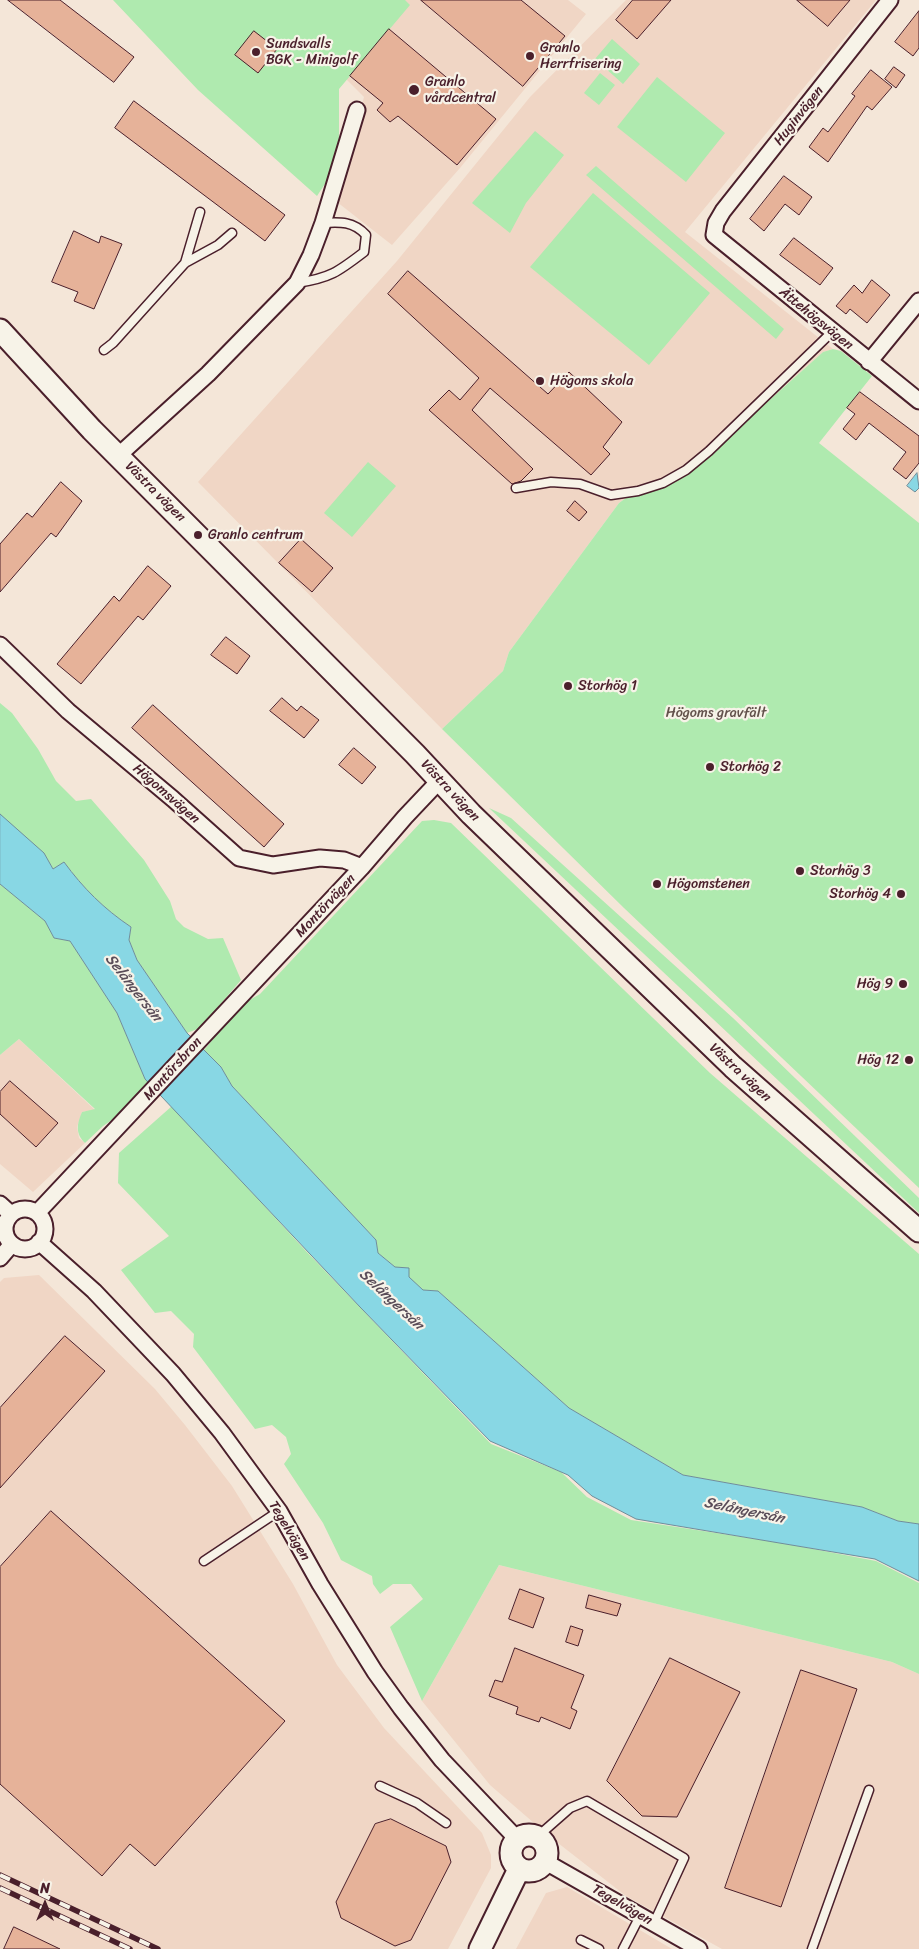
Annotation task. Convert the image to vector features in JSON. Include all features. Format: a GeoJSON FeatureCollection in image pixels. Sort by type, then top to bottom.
{"type":"FeatureCollection","features":[{"type":"Feature","properties":{"kind":"street","name":"Huginvägen"},"geometry":{"type":"LineString","coordinates":[[714,235],[716,223],[723,211],[890,0]]}},
{"type":"Feature","properties":{"kind":"street"},"geometry":{"type":"LineString","coordinates":[[119,455],[214,368],[297,283],[311,255],[323,223],[357,110]]}},
{"type":"Feature","properties":{"kind":"street","name":"Ättehögsvägen"},"geometry":{"type":"LineString","coordinates":[[714,235],[868,362],[919,401]]}},
{"type":"Feature","properties":{"kind":"street"},"geometry":{"type":"LineString","coordinates":[[868,362],[919,301]]}},
{"type":"Feature","properties":{"kind":"street","name":"Västra vägen"},"geometry":{"type":"LineString","coordinates":[[0,330],[119,455],[440,780],[471,814],[733,1067],[919,1231]]}},
{"type":"Feature","properties":{"kind":"street","name":"Högomsvägen"},"geometry":{"type":"LineString","coordinates":[[0,645],[68,711],[173,799],[239,858],[273,865],[320,858],[336,859],[344,860],[362,868]]}},
{"type":"Feature","properties":{"kind":"street","name":"Montörvägen"},"geometry":{"type":"LineString","coordinates":[[209,1029],[362,868],[405,816],[440,780]]}},
{"type":"Feature","properties":{"kind":"street","name":"Montörsbron"},"geometry":{"type":"LineString","coordinates":[[37,1213],[209,1029]]}},
{"type":"Feature","properties":{"kind":"street"},"geometry":{"type":"LineString","coordinates":[[0,1204],[11,1214]]}},
{"type":"Feature","properties":{"kind":"street"},"geometry":{"type":"LineString","coordinates":[[24,1209],[37,1213],[44,1225],[44,1232],[39,1242],[25,1249],[12,1244],[5,1233],[5,1226],[11,1214],[24,1209]]}},
{"type":"Feature","properties":{"kind":"street","name":"Tegelvägen"},"geometry":{"type":"LineString","coordinates":[[39,1242],[94,1291],[173,1374],[222,1433],[279,1511],[324,1591],[375,1672],[401,1708],[442,1760],[527,1838]]}},
{"type":"Feature","properties":{"kind":"street"},"geometry":{"type":"LineString","coordinates":[[0,1258],[12,1244]]}},
{"type":"Feature","properties":{"kind":"street"},"geometry":{"type":"LineString","coordinates":[[527,1838],[545,1845],[544,1861],[541,1866],[531,1871],[520,1869],[515,1865],[510,1854],[511,1848],[527,1838]]}},
{"type":"Feature","properties":{"kind":"street","name":"Tegelvägen"},"geometry":{"type":"LineString","coordinates":[[544,1861],[699,1949]]}},
{"type":"Feature","properties":{"kind":"street"},"geometry":{"type":"LineString","coordinates":[[480,1949],[520,1869]]}},
{"type":"Feature","properties":{"kind":"lane"},"geometry":{"type":"LineString","coordinates":[[185,263],[200,212]]}},
{"type":"Feature","properties":{"kind":"lane"},"geometry":{"type":"LineString","coordinates":[[297,283],[323,279],[335,273],[364,252],[366,234],[359,227],[347,222],[323,223]]}},
{"type":"Feature","properties":{"kind":"lane"},"geometry":{"type":"LineString","coordinates":[[104,350],[113,343],[185,263],[218,245],[232,233]]}},
{"type":"Feature","properties":{"kind":"lane"},"geometry":{"type":"LineString","coordinates":[[516,488],[551,482],[580,484],[611,495],[638,491],[663,483],[686,470],[710,451],[832,332]]}},
{"type":"Feature","properties":{"kind":"lane"},"geometry":{"type":"LineString","coordinates":[[204,1561],[279,1511]]}},
{"type":"Feature","properties":{"kind":"lane"},"geometry":{"type":"LineString","coordinates":[[380,1786],[417,1803],[446,1823]]}},
{"type":"Feature","properties":{"kind":"lane"},"geometry":{"type":"LineString","coordinates":[[812,1949],[869,1790]]}},
{"type":"Feature","properties":{"kind":"lane"},"geometry":{"type":"LineString","coordinates":[[527,1838],[570,1808],[587,1801],[684,1858],[654,1923]]}},
{"type":"Feature","properties":{"kind":"lane"},"geometry":{"type":"LineString","coordinates":[[623,1949],[640,1916]]}},
{"type":"Feature","properties":{"kind":"lane"},"geometry":{"type":"LineString","coordinates":[[581,1940],[598,1949]]}},
{"type":"Feature","properties":{"kind":"shaded area"},"geometry":{"type":"Polygon","coordinates":[[[405,0],[568,0],[586,14],[460,168],[392,245],[337,202],[364,97],[346,79],[405,0]]]}},
{"type":"Feature","properties":{"kind":"shaded area","name":"Högoms skola"},"geometry":{"type":"Polygon","coordinates":[[[626,0],[876,0],[685,232],[833,349],[823,352],[686,475],[670,483],[626,498],[619,503],[509,652],[503,671],[442,729],[198,482],[397,261],[530,97],[626,0]]]}},
{"type":"Feature","properties":{"kind":"shaded area"},"geometry":{"type":"Polygon","coordinates":[[[19,1039],[95,1110],[82,1112],[77,1127],[79,1138],[85,1143],[33,1192],[0,1164],[0,1055],[19,1039]]]}},
{"type":"Feature","properties":{"kind":"shaded area"},"geometry":{"type":"Polygon","coordinates":[[[39,1275],[155,1389],[185,1425],[232,1486],[293,1584],[337,1665],[384,1728],[482,1833],[491,1855],[491,1868],[448,1949],[0,1949],[0,1282],[4,1278],[39,1275]]]}},
{"type":"Feature","properties":{"kind":"shaded area"},"geometry":{"type":"Polygon","coordinates":[[[499,1565],[892,1662],[919,1674],[919,1949],[722,1949],[626,1896],[549,1836],[490,1785],[422,1701],[499,1565]]]}},
{"type":"Feature","properties":{"kind":"shaded area"},"geometry":{"type":"Polygon","coordinates":[[[567,1887],[672,1949],[516,1949],[546,1893],[567,1887]]]}},
{"type":"Feature","properties":{"kind":"green space"},"geometry":{"type":"Polygon","coordinates":[[[113,0],[405,0],[410,5],[339,89],[339,139],[334,170],[317,196],[198,90],[113,0]]]}},
{"type":"Feature","properties":{"kind":"green space"},"geometry":{"type":"Polygon","coordinates":[[[612,39],[640,64],[623,84],[595,59],[612,39]]]}},
{"type":"Feature","properties":{"kind":"green space"},"geometry":{"type":"Polygon","coordinates":[[[600,73],[615,85],[599,105],[584,93],[600,73]]]}},
{"type":"Feature","properties":{"kind":"green space"},"geometry":{"type":"Polygon","coordinates":[[[657,77],[725,133],[686,182],[617,127],[657,77]]]}},
{"type":"Feature","properties":{"kind":"green space"},"geometry":{"type":"Polygon","coordinates":[[[535,131],[564,155],[526,203],[510,233],[472,203],[535,131]]]}},
{"type":"Feature","properties":{"kind":"green space"},"geometry":{"type":"Polygon","coordinates":[[[596,166],[784,329],[776,339],[586,175],[596,166]]]}},
{"type":"Feature","properties":{"kind":"green space"},"geometry":{"type":"Polygon","coordinates":[[[593,193],[710,293],[649,365],[530,267],[593,193]]]}},
{"type":"Feature","properties":{"kind":"green space","name":"Högoms gravfält"},"geometry":{"type":"Polygon","coordinates":[[[833,349],[841,351],[872,376],[819,443],[919,523],[919,1188],[624,908],[442,729],[503,671],[509,652],[619,503],[626,498],[670,483],[686,475],[823,352],[833,349]]]}},
{"type":"Feature","properties":{"kind":"green space"},"geometry":{"type":"Polygon","coordinates":[[[368,462],[396,486],[352,537],[324,513],[368,462]]]}},
{"type":"Feature","properties":{"kind":"green space"},"geometry":{"type":"Polygon","coordinates":[[[0,703],[12,713],[38,749],[56,781],[76,801],[91,799],[144,860],[170,901],[176,919],[184,927],[208,939],[223,938],[241,980],[200,1028],[187,1033],[137,960],[129,940],[131,927],[95,898],[64,862],[53,869],[45,855],[0,815],[0,703]]]}},
{"type":"Feature","properties":{"kind":"green space"},"geometry":{"type":"Polygon","coordinates":[[[489,808],[511,818],[733,1018],[919,1198],[919,1213],[489,808]]]}},
{"type":"Feature","properties":{"kind":"green space"},"geometry":{"type":"Polygon","coordinates":[[[434,820],[451,823],[710,1073],[919,1254],[919,1524],[898,1521],[862,1507],[683,1475],[569,1408],[438,1291],[423,1290],[378,1253],[376,1240],[232,1086],[221,1067],[204,1050],[241,1005],[260,994],[422,821],[434,820]]]}},
{"type":"Feature","properties":{"kind":"green space"},"geometry":{"type":"Polygon","coordinates":[[[0,884],[45,921],[54,938],[70,941],[117,1013],[145,1079],[150,1083],[125,1111],[103,1126],[85,1143],[78,1132],[79,1120],[82,1112],[95,1109],[19,1039],[0,1055],[0,884]]]}},
{"type":"Feature","properties":{"kind":"green space"},"geometry":{"type":"Polygon","coordinates":[[[172,1106],[305,1250],[491,1444],[561,1472],[587,1497],[631,1520],[782,1543],[876,1561],[919,1583],[919,1674],[892,1662],[499,1565],[422,1701],[390,1627],[423,1599],[411,1584],[393,1584],[380,1594],[373,1584],[372,1576],[341,1560],[323,1523],[284,1464],[291,1454],[286,1437],[272,1425],[255,1429],[193,1347],[194,1334],[171,1311],[155,1313],[121,1270],[169,1236],[118,1183],[119,1153],[172,1106]]]}},
{"type":"Feature","properties":{"kind":"water"},"geometry":{"type":"Polygon","coordinates":[[[917,473],[919,488],[915,492],[907,486],[917,473]]]}},
{"type":"Feature","properties":{"kind":"water","name":"Selångersån"},"geometry":{"type":"Polygon","coordinates":[[[0,814],[44,853],[53,869],[64,862],[95,898],[131,927],[129,940],[137,960],[187,1033],[221,1067],[232,1086],[376,1240],[378,1253],[395,1267],[409,1268],[409,1277],[423,1290],[438,1291],[569,1408],[683,1475],[862,1507],[898,1521],[919,1524],[919,1581],[875,1559],[636,1519],[592,1496],[568,1475],[490,1441],[360,1307],[145,1079],[117,1013],[70,941],[54,938],[45,921],[0,884],[0,814]]]}},
{"type":"Feature","properties":{"kind":"building"},"geometry":{"type":"Polygon","coordinates":[[[8,0],[60,0],[134,57],[114,82],[8,0]]]}},
{"type":"Feature","properties":{"kind":"building"},"geometry":{"type":"Polygon","coordinates":[[[421,0],[521,0],[565,36],[523,86],[421,0]]]}},
{"type":"Feature","properties":{"kind":"building"},"geometry":{"type":"Polygon","coordinates":[[[633,0],[671,0],[637,39],[616,20],[633,0]]]}},
{"type":"Feature","properties":{"kind":"building"},"geometry":{"type":"Polygon","coordinates":[[[797,0],[850,0],[828,26],[797,0]]]}},
{"type":"Feature","properties":{"kind":"building"},"geometry":{"type":"Polygon","coordinates":[[[919,11],[919,48],[913,56],[895,42],[919,11]]]}},
{"type":"Feature","properties":{"kind":"building","name":"Granlo vårdcentral"},"geometry":{"type":"Polygon","coordinates":[[[389,29],[496,119],[457,165],[398,116],[390,122],[377,110],[383,103],[350,76],[389,29]]]}},
{"type":"Feature","properties":{"kind":"building","name":"Sundsvalls BGK - Minigolf"},"geometry":{"type":"Polygon","coordinates":[[[254,31],[277,49],[258,73],[235,55],[254,31]]]}},
{"type":"Feature","properties":{"kind":"building"},"geometry":{"type":"Polygon","coordinates":[[[894,67],[905,75],[896,88],[885,79],[894,67]]]}},
{"type":"Feature","properties":{"kind":"building"},"geometry":{"type":"Polygon","coordinates":[[[871,70],[892,87],[872,110],[867,106],[828,162],[809,147],[823,128],[828,132],[855,96],[852,94],[871,70]]]}},
{"type":"Feature","properties":{"kind":"building"},"geometry":{"type":"Polygon","coordinates":[[[134,101],[285,215],[265,241],[115,128],[134,101]]]}},
{"type":"Feature","properties":{"kind":"building"},"geometry":{"type":"Polygon","coordinates":[[[784,176],[812,197],[799,215],[785,204],[764,231],[750,219],[784,176]]]}},
{"type":"Feature","properties":{"kind":"building"},"geometry":{"type":"Polygon","coordinates":[[[74,231],[99,243],[101,236],[122,244],[94,309],[74,301],[78,292],[52,282],[74,231]]]}},
{"type":"Feature","properties":{"kind":"building"},"geometry":{"type":"Polygon","coordinates":[[[794,238],[833,268],[820,285],[780,255],[794,238]]]}},
{"type":"Feature","properties":{"kind":"building"},"geometry":{"type":"Polygon","coordinates":[[[408,271],[548,394],[569,372],[622,422],[603,447],[610,454],[591,475],[490,388],[472,410],[533,469],[521,481],[512,484],[429,410],[449,390],[460,400],[479,378],[388,294],[408,271]]]}},
{"type":"Feature","properties":{"kind":"building"},"geometry":{"type":"Polygon","coordinates":[[[872,280],[890,295],[867,323],[850,309],[846,314],[836,306],[854,285],[862,293],[872,280]]]}},
{"type":"Feature","properties":{"kind":"building"},"geometry":{"type":"Polygon","coordinates":[[[860,392],[919,436],[919,463],[906,479],[893,469],[906,452],[869,423],[856,440],[843,429],[855,414],[847,408],[860,392]]]}},
{"type":"Feature","properties":{"kind":"building"},"geometry":{"type":"Polygon","coordinates":[[[61,482],[82,501],[56,537],[51,533],[0,592],[0,544],[27,513],[32,517],[61,482]]]}},
{"type":"Feature","properties":{"kind":"building"},"geometry":{"type":"Polygon","coordinates":[[[575,501],[587,512],[579,521],[567,511],[575,501]]]}},
{"type":"Feature","properties":{"kind":"building"},"geometry":{"type":"Polygon","coordinates":[[[301,539],[333,568],[312,592],[279,563],[301,539]]]}},
{"type":"Feature","properties":{"kind":"building"},"geometry":{"type":"Polygon","coordinates":[[[148,566],[171,586],[143,620],[138,616],[81,684],[57,664],[114,596],[119,601],[148,566]]]}},
{"type":"Feature","properties":{"kind":"building"},"geometry":{"type":"Polygon","coordinates":[[[226,637],[250,656],[237,674],[211,655],[226,637]]]}},
{"type":"Feature","properties":{"kind":"building"},"geometry":{"type":"Polygon","coordinates":[[[282,698],[297,711],[301,706],[319,720],[304,738],[270,711],[282,698]]]}},
{"type":"Feature","properties":{"kind":"building"},"geometry":{"type":"Polygon","coordinates":[[[153,705],[284,824],[264,847],[132,728],[153,705]]]}},
{"type":"Feature","properties":{"kind":"building"},"geometry":{"type":"Polygon","coordinates":[[[354,748],[376,767],[362,784],[339,765],[354,748]]]}},
{"type":"Feature","properties":{"kind":"building"},"geometry":{"type":"Polygon","coordinates":[[[10,1081],[58,1123],[36,1147],[0,1114],[0,1092],[10,1081]]]}},
{"type":"Feature","properties":{"kind":"building"},"geometry":{"type":"Polygon","coordinates":[[[65,1336],[105,1371],[0,1488],[0,1408],[65,1336]]]}},
{"type":"Feature","properties":{"kind":"building"},"geometry":{"type":"Polygon","coordinates":[[[51,1511],[285,1721],[155,1866],[130,1844],[102,1876],[0,1784],[0,1567],[51,1511]]]}},
{"type":"Feature","properties":{"kind":"building"},"geometry":{"type":"Polygon","coordinates":[[[520,1589],[544,1598],[533,1628],[509,1619],[520,1589]]]}},
{"type":"Feature","properties":{"kind":"building"},"geometry":{"type":"Polygon","coordinates":[[[589,1595],[621,1604],[617,1616],[586,1608],[589,1595]]]}},
{"type":"Feature","properties":{"kind":"building"},"geometry":{"type":"Polygon","coordinates":[[[571,1626],[583,1630],[578,1646],[566,1642],[571,1626]]]}},
{"type":"Feature","properties":{"kind":"building"},"geometry":{"type":"Polygon","coordinates":[[[515,1648],[584,1675],[571,1708],[577,1711],[570,1729],[541,1717],[539,1722],[516,1714],[518,1707],[489,1696],[495,1680],[502,1682],[515,1648]]]}},
{"type":"Feature","properties":{"kind":"building"},"geometry":{"type":"Polygon","coordinates":[[[670,1658],[740,1692],[677,1817],[642,1816],[607,1781],[670,1658]]]}},
{"type":"Feature","properties":{"kind":"building"},"geometry":{"type":"Polygon","coordinates":[[[801,1670],[857,1689],[781,1907],[725,1888],[801,1670]]]}},
{"type":"Feature","properties":{"kind":"building"},"geometry":{"type":"Polygon","coordinates":[[[391,1819],[446,1846],[451,1862],[411,1940],[395,1946],[341,1918],[336,1902],[375,1824],[391,1819]]]}},
{"type":"Feature","properties":{"kind":"building"},"geometry":{"type":"Polygon","coordinates":[[[14,1927],[60,1949],[4,1949],[14,1927]]]}},
{"type":"Feature","properties":{"kind":"railway"},"geometry":{"type":"LineString","coordinates":[[0,1875],[158,1949]]}},
{"type":"Feature","properties":{"kind":"railway"},"geometry":{"type":"LineString","coordinates":[[0,1888],[130,1949]]}},
{"type":"Feature","properties":{"kind":"place","name":"Sundsvalls BGK - Minigolf"},"geometry":{"type":"Point","coordinates":[256,52]}},
{"type":"Feature","properties":{"kind":"place","name":"Granlo Herrfrisering"},"geometry":{"type":"Point","coordinates":[530,56]}},
{"type":"Feature","properties":{"kind":"place","name":"Granlo vårdcentral"},"geometry":{"type":"Point","coordinates":[414,90]}},
{"type":"Feature","properties":{"kind":"place","name":"Högoms skola"},"geometry":{"type":"Point","coordinates":[540,381]}},
{"type":"Feature","properties":{"kind":"place","name":"Granlo centrum"},"geometry":{"type":"Point","coordinates":[198,535]}},
{"type":"Feature","properties":{"kind":"place","name":"Storhög 1"},"geometry":{"type":"Point","coordinates":[568,686]}},
{"type":"Feature","properties":{"kind":"place","name":"Storhög 2"},"geometry":{"type":"Point","coordinates":[710,767]}},
{"type":"Feature","properties":{"kind":"place","name":"Storhög 3"},"geometry":{"type":"Point","coordinates":[800,871]}},
{"type":"Feature","properties":{"kind":"place","name":"Högomstenen"},"geometry":{"type":"Point","coordinates":[657,884]}},
{"type":"Feature","properties":{"kind":"place","name":"Storhög 4"},"geometry":{"type":"Point","coordinates":[901,894]}},
{"type":"Feature","properties":{"kind":"place","name":"Hög 9"},"geometry":{"type":"Point","coordinates":[903,984]}},
{"type":"Feature","properties":{"kind":"place","name":"Hög 12"},"geometry":{"type":"Point","coordinates":[909,1060]}}]}
